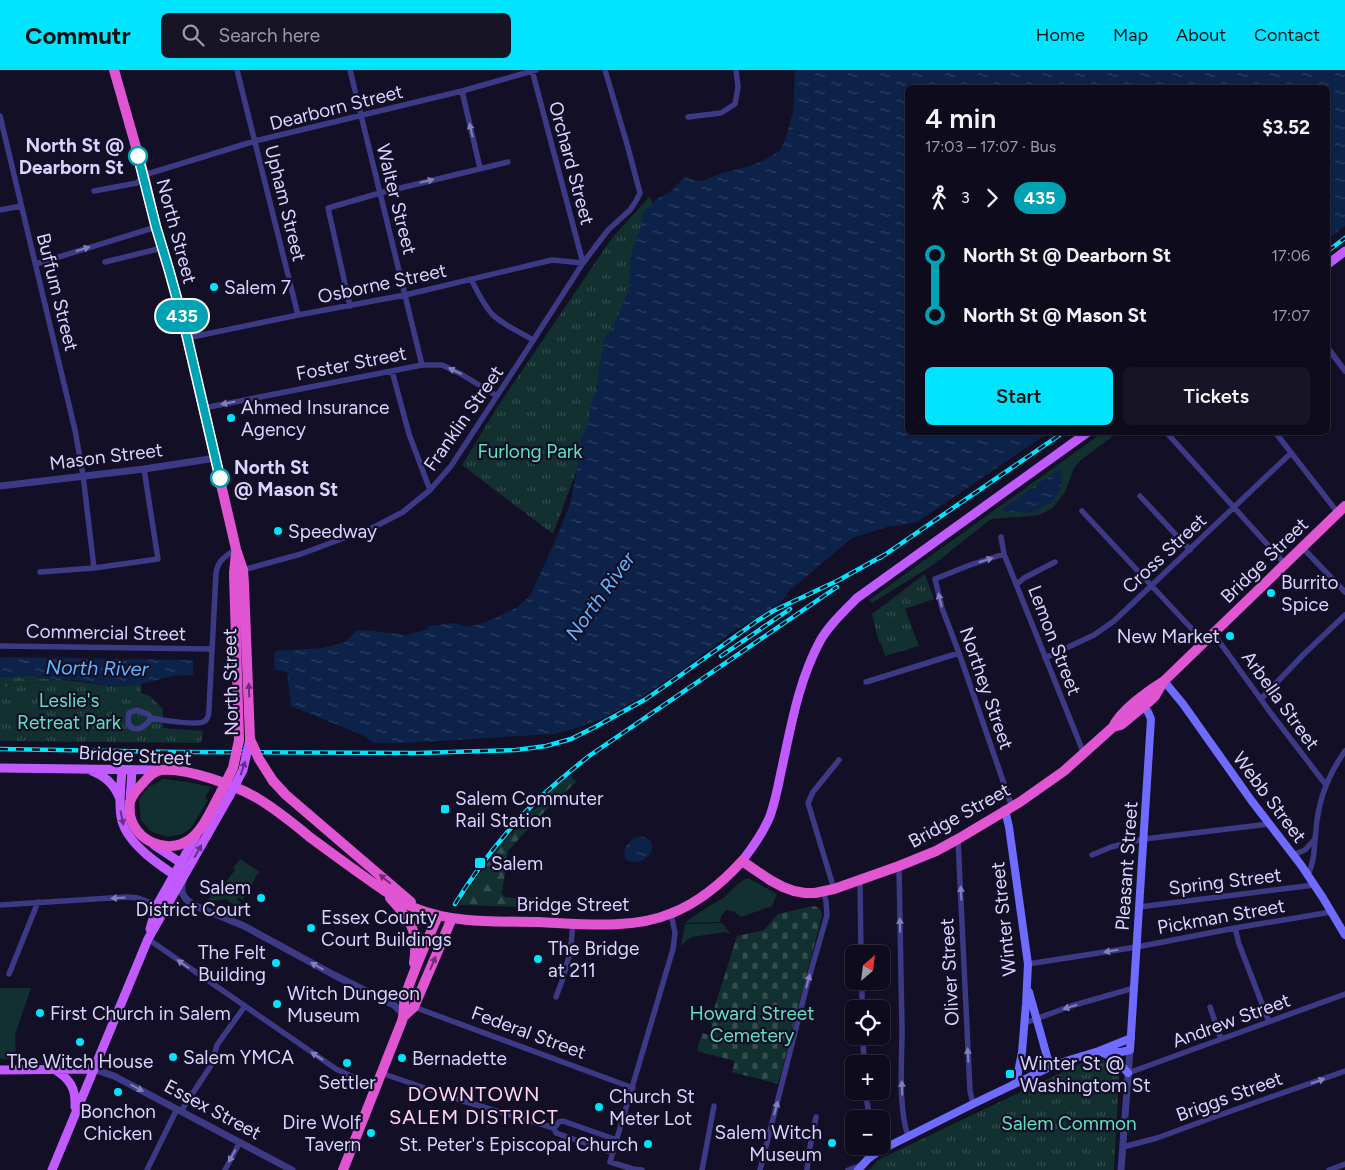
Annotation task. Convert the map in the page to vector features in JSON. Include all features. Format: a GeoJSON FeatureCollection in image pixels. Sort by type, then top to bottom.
{"type":"FeatureCollection","features":[{"type":"Feature","properties":{"kind":"highway","name":"North Street"},"geometry":{"type":"LineString","coordinates":[[114,70],[144,174],[156,227],[187,338],[236,549],[238,572],[239,740],[226,793],[199,831]]}},
{"type":"Feature","properties":{"kind":"highway","name":"Bridge Street"},"geometry":{"type":"LineString","coordinates":[[160,770],[206,777],[249,793],[266,803],[336,857],[396,898],[438,916],[573,923],[632,923],[646,921],[671,914],[695,902],[719,885],[742,862],[783,887],[794,891],[815,893],[860,880],[933,852],[958,839],[1064,771],[1113,726],[1116,720],[1140,703],[1149,690],[1164,681],[1341,510]]}},
{"type":"Feature","properties":{"kind":"highway","name":"North Street"},"geometry":{"type":"LineString","coordinates":[[238,572],[244,584],[250,739]]}},
{"type":"Feature","properties":{"kind":"highway"},"geometry":{"type":"LineString","coordinates":[[250,739],[273,782],[286,796],[422,910]]}},
{"type":"Feature","properties":{"kind":"highway"},"geometry":{"type":"LineString","coordinates":[[160,770],[125,801],[135,828],[149,842],[159,845],[178,845],[190,839],[199,831]]}},
{"type":"Feature","properties":{"kind":"highway"},"geometry":{"type":"LineString","coordinates":[[375,884],[406,916],[414,930],[416,954],[412,978]]}},
{"type":"Feature","properties":{"kind":"highway"},"geometry":{"type":"LineString","coordinates":[[343,1170],[404,1016],[404,1003],[412,978],[438,916]]}},
{"type":"Feature","properties":{"kind":"highway"},"geometry":{"type":"LineString","coordinates":[[404,1016],[414,1007],[452,918]]}},
{"type":"Feature","properties":{"kind":"main road"},"geometry":{"type":"LineString","coordinates":[[1330,262],[1345,251]]}},
{"type":"Feature","properties":{"kind":"main road"},"geometry":{"type":"LineString","coordinates":[[742,862],[754,846],[770,816],[798,694],[808,667],[821,640],[839,617],[857,598],[1084,435]]}},
{"type":"Feature","properties":{"kind":"main road","name":"Webb Street"},"geometry":{"type":"LineString","coordinates":[[1164,681],[1308,875],[1345,935]]}},
{"type":"Feature","properties":{"kind":"main road","name":"Pleasant Street"},"geometry":{"type":"LineString","coordinates":[[1130,1050],[1151,719],[1140,703]]}},
{"type":"Feature","properties":{"kind":"main road","name":"North Street"},"geometry":{"type":"LineString","coordinates":[[161,907],[182,880],[226,793],[242,770],[250,739]]}},
{"type":"Feature","properties":{"kind":"main road","name":"Bridge Street"},"geometry":{"type":"LineString","coordinates":[[0,768],[160,770]]}},
{"type":"Feature","properties":{"kind":"main road"},"geometry":{"type":"LineString","coordinates":[[89,770],[111,783],[125,801]]}},
{"type":"Feature","properties":{"kind":"main road"},"geometry":{"type":"LineString","coordinates":[[122,770],[125,801]]}},
{"type":"Feature","properties":{"kind":"main road"},"geometry":{"type":"LineString","coordinates":[[132,770],[121,820],[125,831],[151,857],[182,880]]}},
{"type":"Feature","properties":{"kind":"main road","name":"Winter Street"},"geometry":{"type":"LineString","coordinates":[[1008,808],[1011,845],[1028,964],[1025,1023],[1016,1083]]}},
{"type":"Feature","properties":{"kind":"main road","name":"North Street"},"geometry":{"type":"LineString","coordinates":[[52,1170],[174,874],[199,831]]}},
{"type":"Feature","properties":{"kind":"main road"},"geometry":{"type":"LineString","coordinates":[[149,842],[188,869]]}},
{"type":"Feature","properties":{"kind":"main road"},"geometry":{"type":"LineString","coordinates":[[1027,984],[1050,1067]]}},
{"type":"Feature","properties":{"kind":"main road"},"geometry":{"type":"LineString","coordinates":[[890,1144],[1050,1067],[1131,1038]]}},
{"type":"Feature","properties":{"kind":"main road"},"geometry":{"type":"LineString","coordinates":[[1099,1051],[1121,1052],[1130,1050]]}},
{"type":"Feature","properties":{"kind":"main road"},"geometry":{"type":"LineString","coordinates":[[1099,1051],[1115,1059],[1128,1073]]}},
{"type":"Feature","properties":{"kind":"main road"},"geometry":{"type":"LineString","coordinates":[[54,1069],[64,1075],[75,1093],[75,1114]]}},
{"type":"Feature","properties":{"kind":"main road","name":"Essex Street"},"geometry":{"type":"LineString","coordinates":[[0,1070],[93,1069]]}},
{"type":"Feature","properties":{"kind":"main road"},"geometry":{"type":"LineString","coordinates":[[860,1168],[872,1155]]}},
{"type":"Feature","properties":{"kind":"street","name":"Upham Street"},"geometry":{"type":"LineString","coordinates":[[237,70],[298,315]]}},
{"type":"Feature","properties":{"kind":"street","name":"Walter Street"},"geometry":{"type":"LineString","coordinates":[[350,70],[422,364]]}},
{"type":"Feature","properties":{"kind":"street","name":"Dearborn Street"},"geometry":{"type":"LineString","coordinates":[[94,190],[137,183],[144,174],[255,141],[462,92],[533,70]]}},
{"type":"Feature","properties":{"kind":"street","name":"Orchard Street"},"geometry":{"type":"LineString","coordinates":[[533,70],[583,263]]}},
{"type":"Feature","properties":{"kind":"street","name":"Franklin Street"},"geometry":{"type":"LineString","coordinates":[[238,572],[301,554],[376,526],[403,512],[430,490],[452,466],[583,263],[608,230],[630,210],[640,193],[605,70]]}},
{"type":"Feature","properties":{"kind":"street"},"geometry":{"type":"LineString","coordinates":[[688,118],[721,113],[735,104],[738,87],[736,70]]}},
{"type":"Feature","properties":{"kind":"street"},"geometry":{"type":"LineString","coordinates":[[462,92],[480,168]]}},
{"type":"Feature","properties":{"kind":"street","name":"Buffum Street"},"geometry":{"type":"LineString","coordinates":[[0,116],[75,430],[83,475],[94,568]]}},
{"type":"Feature","properties":{"kind":"street"},"geometry":{"type":"LineString","coordinates":[[350,306],[328,208],[380,193],[508,162]]}},
{"type":"Feature","properties":{"kind":"street"},"geometry":{"type":"LineString","coordinates":[[0,210],[21,206]]}},
{"type":"Feature","properties":{"kind":"street"},"geometry":{"type":"LineString","coordinates":[[36,264],[156,227]]}},
{"type":"Feature","properties":{"kind":"street"},"geometry":{"type":"LineString","coordinates":[[105,262],[162,248]]}},
{"type":"Feature","properties":{"kind":"street","name":"Osborne Street"},"geometry":{"type":"LineString","coordinates":[[187,338],[298,315],[405,296],[552,260],[583,263]]}},
{"type":"Feature","properties":{"kind":"street"},"geometry":{"type":"LineString","coordinates":[[471,279],[483,302],[498,319],[533,340]]}},
{"type":"Feature","properties":{"kind":"street"},"geometry":{"type":"LineString","coordinates":[[1330,351],[1345,371]]}},
{"type":"Feature","properties":{"kind":"street","name":"Foster Street"},"geometry":{"type":"LineString","coordinates":[[204,408],[422,364],[442,365],[497,396]]}},
{"type":"Feature","properties":{"kind":"street"},"geometry":{"type":"LineString","coordinates":[[392,370],[410,434],[430,490]]}},
{"type":"Feature","properties":{"kind":"street"},"geometry":{"type":"LineString","coordinates":[[1169,435],[1285,564]]}},
{"type":"Feature","properties":{"kind":"street"},"geometry":{"type":"LineString","coordinates":[[1277,435],[1341,510]]}},
{"type":"Feature","properties":{"kind":"street","name":"Cross Street"},"geometry":{"type":"LineString","coordinates":[[1046,658],[1105,628],[1291,453]]}},
{"type":"Feature","properties":{"kind":"street","name":"Mason Street"},"geometry":{"type":"LineString","coordinates":[[0,486],[144,469],[216,458]]}},
{"type":"Feature","properties":{"kind":"street"},"geometry":{"type":"LineString","coordinates":[[40,572],[94,568],[158,559],[144,469]]}},
{"type":"Feature","properties":{"kind":"street"},"geometry":{"type":"LineString","coordinates":[[1140,496],[1190,550]]}},
{"type":"Feature","properties":{"kind":"street"},"geometry":{"type":"LineString","coordinates":[[1082,511],[1204,642]]}},
{"type":"Feature","properties":{"kind":"street","name":"Lemon Street"},"geometry":{"type":"LineString","coordinates":[[1001,537],[1004,554],[1084,754]]}},
{"type":"Feature","properties":{"kind":"street"},"geometry":{"type":"LineString","coordinates":[[1302,547],[1345,592]]}},
{"type":"Feature","properties":{"kind":"street","name":"North Street"},"geometry":{"type":"LineString","coordinates":[[151,718],[192,723],[205,721],[209,711],[217,566],[224,556],[236,549]]}},
{"type":"Feature","properties":{"kind":"street","name":"Northey Street"},"geometry":{"type":"LineString","coordinates":[[1004,554],[970,565],[935,580],[942,608],[959,653],[1008,808]]}},
{"type":"Feature","properties":{"kind":"street"},"geometry":{"type":"LineString","coordinates":[[1017,584],[1024,578],[1055,562]]}},
{"type":"Feature","properties":{"kind":"street"},"geometry":{"type":"LineString","coordinates":[[1261,699],[1345,615]]}},
{"type":"Feature","properties":{"kind":"street","name":"Arbella Street"},"geometry":{"type":"LineString","coordinates":[[1213,633],[1326,785]]}},
{"type":"Feature","properties":{"kind":"street","name":"Commercial Street"},"geometry":{"type":"LineString","coordinates":[[0,646],[212,649]]}},
{"type":"Feature","properties":{"kind":"street"},"geometry":{"type":"LineString","coordinates":[[866,682],[959,653]]}},
{"type":"Feature","properties":{"kind":"street"},"geometry":{"type":"LineString","coordinates":[[1308,875],[1314,860],[1318,814],[1326,785],[1332,771],[1345,751]]}},
{"type":"Feature","properties":{"kind":"street"},"geometry":{"type":"LineString","coordinates":[[760,1170],[807,985],[827,915],[826,901],[828,890],[808,803],[813,792],[839,760]]}},
{"type":"Feature","properties":{"kind":"street"},"geometry":{"type":"LineString","coordinates":[[1092,856],[1111,847],[1144,840],[1269,824]]}},
{"type":"Feature","properties":{"kind":"street","name":"Oliver Street"},"geometry":{"type":"LineString","coordinates":[[958,839],[972,1104]]}},
{"type":"Feature","properties":{"kind":"street"},"geometry":{"type":"LineString","coordinates":[[1293,855],[1305,850],[1316,839]]}},
{"type":"Feature","properties":{"kind":"street"},"geometry":{"type":"LineString","coordinates":[[899,866],[902,1086],[904,1122],[908,1136]]}},
{"type":"Feature","properties":{"kind":"street"},"geometry":{"type":"LineString","coordinates":[[182,880],[182,893],[193,905],[244,926],[334,976],[394,1005],[404,1016]]}},
{"type":"Feature","properties":{"kind":"street"},"geometry":{"type":"LineString","coordinates":[[860,880],[861,945]]}},
{"type":"Feature","properties":{"kind":"street","name":"Spring Street"},"geometry":{"type":"LineString","coordinates":[[1140,907],[1314,885]]}},
{"type":"Feature","properties":{"kind":"street"},"geometry":{"type":"LineString","coordinates":[[0,905],[127,897],[138,898],[161,907]]}},
{"type":"Feature","properties":{"kind":"street"},"geometry":{"type":"LineString","coordinates":[[9,974],[38,902]]}},
{"type":"Feature","properties":{"kind":"street","name":"Pickman Street"},"geometry":{"type":"LineString","coordinates":[[1028,964],[1137,947],[1331,912]]}},
{"type":"Feature","properties":{"kind":"street"},"geometry":{"type":"LineString","coordinates":[[642,1170],[610,1162],[673,949],[676,933],[671,914]]}},
{"type":"Feature","properties":{"kind":"street"},"geometry":{"type":"LineString","coordinates":[[556,997],[571,951],[573,923]]}},
{"type":"Feature","properties":{"kind":"street"},"geometry":{"type":"LineString","coordinates":[[1235,928],[1239,944],[1269,1022]]}},
{"type":"Feature","properties":{"kind":"street"},"geometry":{"type":"LineString","coordinates":[[148,939],[336,1068],[376,1087]]}},
{"type":"Feature","properties":{"kind":"street"},"geometry":{"type":"LineString","coordinates":[[1025,1023],[1071,1006],[1134,988]]}},
{"type":"Feature","properties":{"kind":"street","name":"Andrew Street"},"geometry":{"type":"LineString","coordinates":[[1128,1073],[1345,994]]}},
{"type":"Feature","properties":{"kind":"street"},"geometry":{"type":"LineString","coordinates":[[147,1170],[179,1110],[212,1064],[217,1046],[245,1006]]}},
{"type":"Feature","properties":{"kind":"street","name":"Federal Street"},"geometry":{"type":"LineString","coordinates":[[414,1007],[633,1088]]}},
{"type":"Feature","properties":{"kind":"street"},"geometry":{"type":"LineString","coordinates":[[1210,1007],[1221,1039]]}},
{"type":"Feature","properties":{"kind":"street"},"geometry":{"type":"LineString","coordinates":[[1121,1170],[1130,1050]]}},
{"type":"Feature","properties":{"kind":"street","name":"Essex Street"},"geometry":{"type":"LineString","coordinates":[[93,1069],[114,1076],[292,1170]]}},
{"type":"Feature","properties":{"kind":"street","name":"Briggs Street"},"geometry":{"type":"LineString","coordinates":[[1123,1147],[1157,1138],[1345,1071]]}},
{"type":"Feature","properties":{"kind":"street"},"geometry":{"type":"LineString","coordinates":[[381,1073],[463,1101],[554,1128],[556,1133],[613,1152]]}},
{"type":"Feature","properties":{"kind":"street"},"geometry":{"type":"LineString","coordinates":[[702,1170],[714,1106]]}},
{"type":"Feature","properties":{"kind":"street"},"geometry":{"type":"LineString","coordinates":[[807,1170],[816,1117]]}},
{"type":"Feature","properties":{"kind":"street"},"geometry":{"type":"LineString","coordinates":[[554,1128],[559,1122],[563,1121],[617,1140]]}},
{"type":"Feature","properties":{"kind":"street"},"geometry":{"type":"LineString","coordinates":[[225,1170],[240,1142]]}},
{"type":"Feature","properties":{"kind":"street"},"geometry":{"type":"LineString","coordinates":[[1329,1170],[1345,1164]]}},
{"type":"Feature","properties":{"kind":"street"},"geometry":{"type":"LineString","coordinates":[[848,1170],[860,1168]]}},
{"type":"Feature","properties":{"kind":"green space","name":"Furlong Park"},"geometry":{"type":"Polygon","coordinates":[[[650,196],[658,221],[630,300],[576,472],[553,534],[462,465],[498,406],[612,238],[650,196]]]}},
{"type":"Feature","properties":{"kind":"green space"},"geometry":{"type":"Polygon","coordinates":[[[1099,435],[1114,435],[1081,460],[1074,468],[1065,492],[1051,509],[1039,515],[991,519],[933,565],[872,603],[869,600],[1099,435]]]}},
{"type":"Feature","properties":{"kind":"green space"},"geometry":{"type":"Polygon","coordinates":[[[925,574],[934,599],[905,609],[919,646],[885,656],[881,643],[879,643],[872,614],[925,574]]]}},
{"type":"Feature","properties":{"kind":"green space"},"geometry":{"type":"Polygon","coordinates":[[[30,676],[55,680],[0,688],[0,677],[30,676]]]}},
{"type":"Feature","properties":{"kind":"green space","name":"Leslie's Retreat Park"},"geometry":{"type":"Polygon","coordinates":[[[55,680],[110,686],[141,683],[141,693],[150,696],[163,709],[163,728],[203,731],[201,743],[0,741],[0,688],[55,680]]]}},
{"type":"Feature","properties":{"kind":"green space"},"geometry":{"type":"Polygon","coordinates":[[[571,776],[576,782],[538,818],[508,851],[502,894],[505,897],[564,900],[562,908],[459,905],[497,850],[546,798],[561,778],[571,776]]]}},
{"type":"Feature","properties":{"kind":"green space"},"geometry":{"type":"Polygon","coordinates":[[[163,779],[211,787],[205,798],[208,800],[191,828],[182,834],[168,837],[150,831],[141,820],[139,800],[149,787],[163,779]]]}},
{"type":"Feature","properties":{"kind":"green space"},"geometry":{"type":"Polygon","coordinates":[[[240,859],[260,872],[250,888],[245,886],[243,889],[248,891],[246,894],[242,891],[240,894],[245,896],[242,900],[239,897],[237,900],[241,902],[239,906],[235,906],[226,899],[206,902],[217,889],[220,890],[235,870],[233,868],[240,859]]]}},
{"type":"Feature","properties":{"kind":"green space"},"geometry":{"type":"Polygon","coordinates":[[[748,878],[777,894],[772,906],[741,917],[733,911],[726,910],[721,916],[720,922],[685,923],[723,898],[744,879],[748,878]]]}},
{"type":"Feature","properties":{"kind":"green space","name":"Howard Street Cemetery"},"geometry":{"type":"Polygon","coordinates":[[[813,906],[820,909],[822,916],[778,1084],[732,1072],[735,1061],[697,1051],[702,1033],[709,1035],[712,1025],[710,1022],[737,936],[764,930],[778,914],[813,906]]]}},
{"type":"Feature","properties":{"kind":"green space"},"geometry":{"type":"Polygon","coordinates":[[[722,923],[730,935],[726,932],[692,937],[681,946],[685,924],[722,923]]]}},
{"type":"Feature","properties":{"kind":"green space"},"geometry":{"type":"Polygon","coordinates":[[[0,988],[31,988],[15,1035],[16,1059],[0,1059],[0,988]]]}},
{"type":"Feature","properties":{"kind":"green space","name":"Salem Common"},"geometry":{"type":"Polygon","coordinates":[[[1098,1058],[1105,1061],[1116,1070],[1119,1077],[1114,1170],[869,1170],[878,1160],[1088,1060],[1098,1058]]]}},
{"type":"Feature","properties":{"kind":"water","name":"North River"},"geometry":{"type":"Polygon","coordinates":[[[795,70],[1345,70],[1345,226],[1330,237],[1330,85],[905,85],[905,435],[1045,435],[917,522],[887,527],[852,538],[790,590],[770,610],[729,634],[646,694],[589,724],[555,734],[405,743],[374,743],[362,735],[291,706],[287,672],[275,670],[275,651],[322,648],[345,642],[357,630],[406,635],[428,629],[427,626],[455,623],[467,627],[493,619],[516,608],[530,596],[570,504],[581,439],[588,425],[591,404],[596,390],[604,339],[613,327],[628,291],[629,263],[641,227],[643,213],[657,199],[670,192],[684,176],[696,181],[702,181],[719,174],[750,166],[780,151],[793,112],[795,70]]]}},
{"type":"Feature","properties":{"kind":"water"},"geometry":{"type":"Polygon","coordinates":[[[1059,469],[1062,470],[1061,488],[1051,503],[1029,513],[1010,512],[1002,509],[1059,469]]]}},
{"type":"Feature","properties":{"kind":"water","name":"North River"},"geometry":{"type":"Polygon","coordinates":[[[0,657],[193,660],[193,675],[173,676],[137,685],[123,686],[30,676],[0,677],[0,657]]]}},
{"type":"Feature","properties":{"kind":"water"},"geometry":{"type":"Polygon","coordinates":[[[637,837],[646,838],[651,841],[652,846],[651,852],[647,857],[641,861],[634,862],[625,859],[624,852],[628,843],[637,837]]]}},
{"type":"Feature","properties":{"kind":"railway"},"geometry":{"type":"LineString","coordinates":[[1330,249],[1345,238]]}},
{"type":"Feature","properties":{"kind":"railway"},"geometry":{"type":"LineString","coordinates":[[880,558],[1060,435]]}},
{"type":"Feature","properties":{"kind":"railway"},"geometry":{"type":"LineString","coordinates":[[0,749],[418,753],[516,750],[546,746],[571,739],[646,699],[773,611],[839,580],[886,554]]}},
{"type":"Feature","properties":{"kind":"railway"},"geometry":{"type":"LineString","coordinates":[[455,904],[472,877],[514,824],[534,803],[567,774],[589,756],[837,587]]}},
{"type":"Feature","properties":{"kind":"railway"},"geometry":{"type":"LineString","coordinates":[[721,656],[790,609]]}},
{"type":"Feature","properties":{"kind":"bus line","name":"435"},"geometry":{"type":"LineString","coordinates":[[138,156],[185,328],[220,478]]}},
{"type":"Feature","properties":{"kind":"place","name":"North St @ Dearborn St"},"geometry":{"type":"Point","coordinates":[138,156]}},
{"type":"Feature","properties":{"kind":"place","name":"Salem 7"},"geometry":{"type":"Point","coordinates":[214,287]}},
{"type":"Feature","properties":{"kind":"place","name":"Ahmed Insurance Agency"},"geometry":{"type":"Point","coordinates":[231,418]}},
{"type":"Feature","properties":{"kind":"place","name":"North St @ Mason St"},"geometry":{"type":"Point","coordinates":[220,478]}},
{"type":"Feature","properties":{"kind":"place","name":"Speedway"},"geometry":{"type":"Point","coordinates":[278,531]}},
{"type":"Feature","properties":{"kind":"place","name":"Burrito Spice"},"geometry":{"type":"Point","coordinates":[1271,593]}},
{"type":"Feature","properties":{"kind":"place","name":"New Market"},"geometry":{"type":"Point","coordinates":[1230,636]}},
{"type":"Feature","properties":{"kind":"place","name":"Salem Commuter Rail Station"},"geometry":{"type":"Point","coordinates":[445,809]}},
{"type":"Feature","properties":{"kind":"place","name":"Salem"},"geometry":{"type":"Point","coordinates":[480,863]}},
{"type":"Feature","properties":{"kind":"place","name":"Salem District Court"},"geometry":{"type":"Point","coordinates":[261,898]}},
{"type":"Feature","properties":{"kind":"place","name":"Essex County Court Buildings"},"geometry":{"type":"Point","coordinates":[311,928]}},
{"type":"Feature","properties":{"kind":"place","name":"The Bridge at 211"},"geometry":{"type":"Point","coordinates":[538,959]}},
{"type":"Feature","properties":{"kind":"place","name":"The Felt Building"},"geometry":{"type":"Point","coordinates":[276,963]}},
{"type":"Feature","properties":{"kind":"place","name":"Witch Dungeon Museum"},"geometry":{"type":"Point","coordinates":[277,1004]}},
{"type":"Feature","properties":{"kind":"place","name":"First Church in Salem"},"geometry":{"type":"Point","coordinates":[40,1013]}},
{"type":"Feature","properties":{"kind":"place","name":"The Witch House"},"geometry":{"type":"Point","coordinates":[80,1042]}},
{"type":"Feature","properties":{"kind":"place","name":"Salem YMCA"},"geometry":{"type":"Point","coordinates":[173,1057]}},
{"type":"Feature","properties":{"kind":"place","name":"Bernadette"},"geometry":{"type":"Point","coordinates":[402,1058]}},
{"type":"Feature","properties":{"kind":"place","name":"Settler"},"geometry":{"type":"Point","coordinates":[347,1063]}},
{"type":"Feature","properties":{"kind":"place","name":"Winter St @ Washingtom St"},"geometry":{"type":"Point","coordinates":[1010,1074]}},
{"type":"Feature","properties":{"kind":"place","name":"Bonchon Chicken"},"geometry":{"type":"Point","coordinates":[118,1092]}},
{"type":"Feature","properties":{"kind":"place","name":"Church St Meter Lot"},"geometry":{"type":"Point","coordinates":[599,1107]}},
{"type":"Feature","properties":{"kind":"place","name":"Dire Wolf Tavern"},"geometry":{"type":"Point","coordinates":[371,1133]}},
{"type":"Feature","properties":{"kind":"place","name":"Salem Witch Museum"},"geometry":{"type":"Point","coordinates":[832,1143]}},
{"type":"Feature","properties":{"kind":"place","name":"St. Peter's Episcopal Church"},"geometry":{"type":"Point","coordinates":[648,1144]}},
{"type":"Feature","properties":{"kind":"district","name":"DOWNTOWN SALEM DISTRICT"},"geometry":{"type":"Point","coordinates":[474,1106]}}]}
